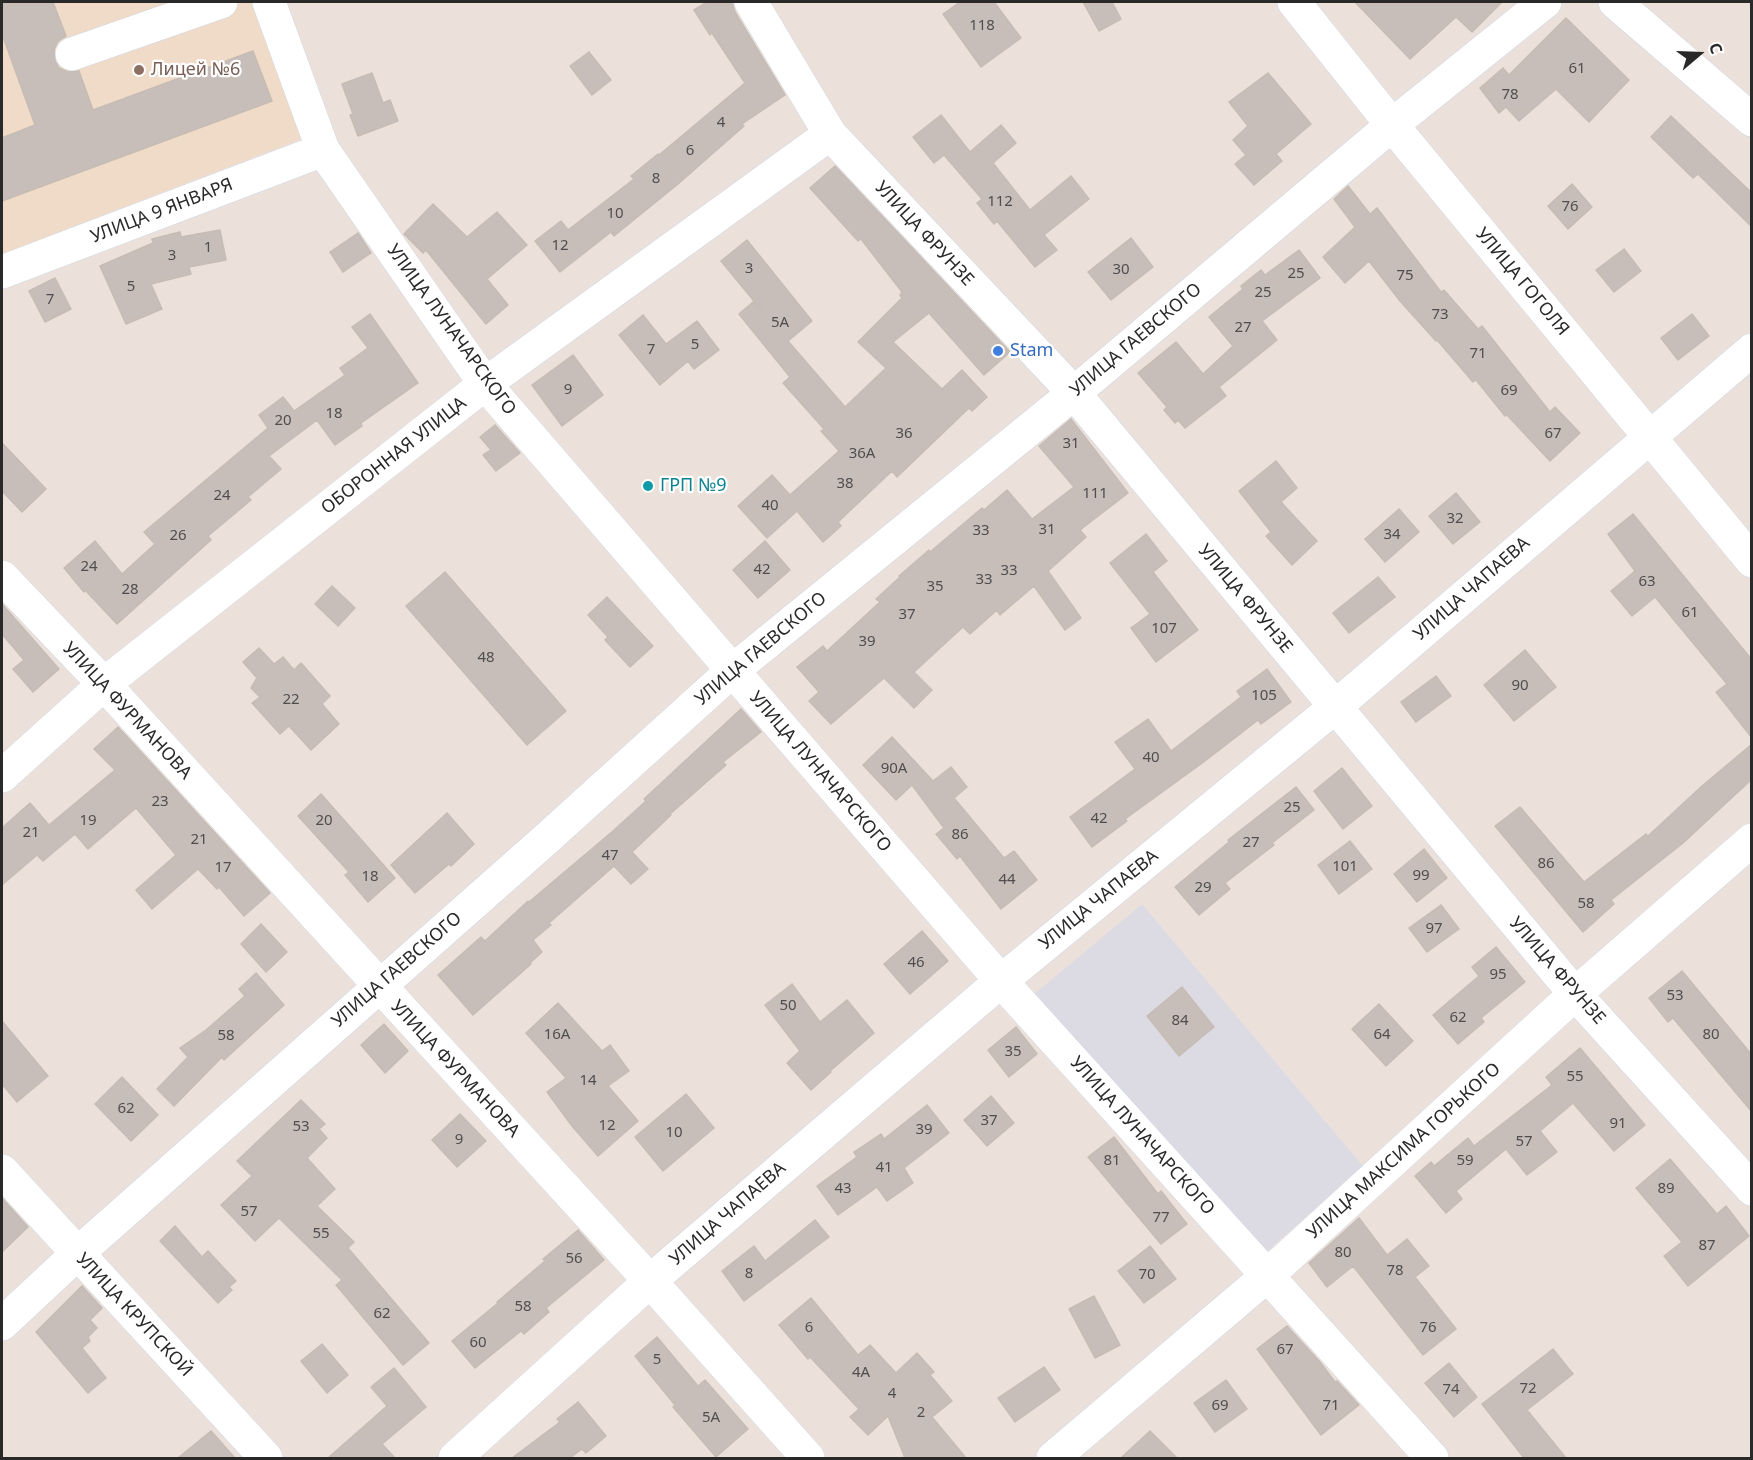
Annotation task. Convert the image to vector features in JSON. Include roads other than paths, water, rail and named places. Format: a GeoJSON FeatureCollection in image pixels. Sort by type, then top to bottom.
{"type":"FeatureCollection","features":[{"type":"Feature","properties":{"kind":"street"},"geometry":{"type":"LineString","coordinates":[[72,54],[221,2]]}},
{"type":"Feature","properties":{"kind":"street","name":"УЛИЦА ЛУНАЧАРСКОГО"},"geometry":{"type":"LineString","coordinates":[[269,2],[323,150],[485,384],[1001,981],[1432,1458]]}},
{"type":"Feature","properties":{"kind":"street","name":"УЛИЦА ФРУНЗЕ"},"geometry":{"type":"LineString","coordinates":[[751,2],[830,134],[1074,393],[1575,994],[1752,1188]]}},
{"type":"Feature","properties":{"kind":"street","name":"УЛИЦА ГОГОЛЯ"},"geometry":{"type":"LineString","coordinates":[[1294,2],[1392,125],[1752,561]]}},
{"type":"Feature","properties":{"kind":"street","name":"УЛИЦА ГАЕВСКОГО"},"geometry":{"type":"LineString","coordinates":[[2,1324],[78,1253],[544,841],[732,671],[1074,393],[1392,125],[1545,2]]}},
{"type":"Feature","properties":{"kind":"street"},"geometry":{"type":"LineString","coordinates":[[1615,2],[1752,120]]}},
{"type":"Feature","properties":{"kind":"street","name":"ОБОРОННАЯ УЛИЦА"},"geometry":{"type":"LineString","coordinates":[[2,776],[104,684],[485,384],[830,134]]}},
{"type":"Feature","properties":{"kind":"street","name":"УЛИЦА 9 ЯНВАРЯ"},"geometry":{"type":"LineString","coordinates":[[2,272],[323,150]]}},
{"type":"Feature","properties":{"kind":"street","name":"УЛИЦА ЧАПАЕВА"},"geometry":{"type":"LineString","coordinates":[[455,1458],[650,1281],[1001,981],[1335,707],[1752,350]]}},
{"type":"Feature","properties":{"kind":"street","name":"УЛИЦА ФУРМАНОВА"},"geometry":{"type":"LineString","coordinates":[[2,577],[104,684],[650,1281],[808,1458]]}},
{"type":"Feature","properties":{"kind":"street","name":"УЛИЦА МАКСИМА ГОРЬКОГО"},"geometry":{"type":"LineString","coordinates":[[1053,1458],[1268,1275],[1575,994],[1752,840]]}},
{"type":"Feature","properties":{"kind":"street","name":"УЛИЦА КРУПСКОЙ"},"geometry":{"type":"LineString","coordinates":[[2,1171],[266,1458]]}},
{"type":"Feature","properties":{"kind":"place","name":"Лицей №6"},"geometry":{"type":"Point","coordinates":[139,70]}},
{"type":"Feature","properties":{"kind":"place","name":"Stam"},"geometry":{"type":"Point","coordinates":[998,351]}},
{"type":"Feature","properties":{"kind":"place","name":"ГРП №9"},"geometry":{"type":"Point","coordinates":[648,486]}}]}
